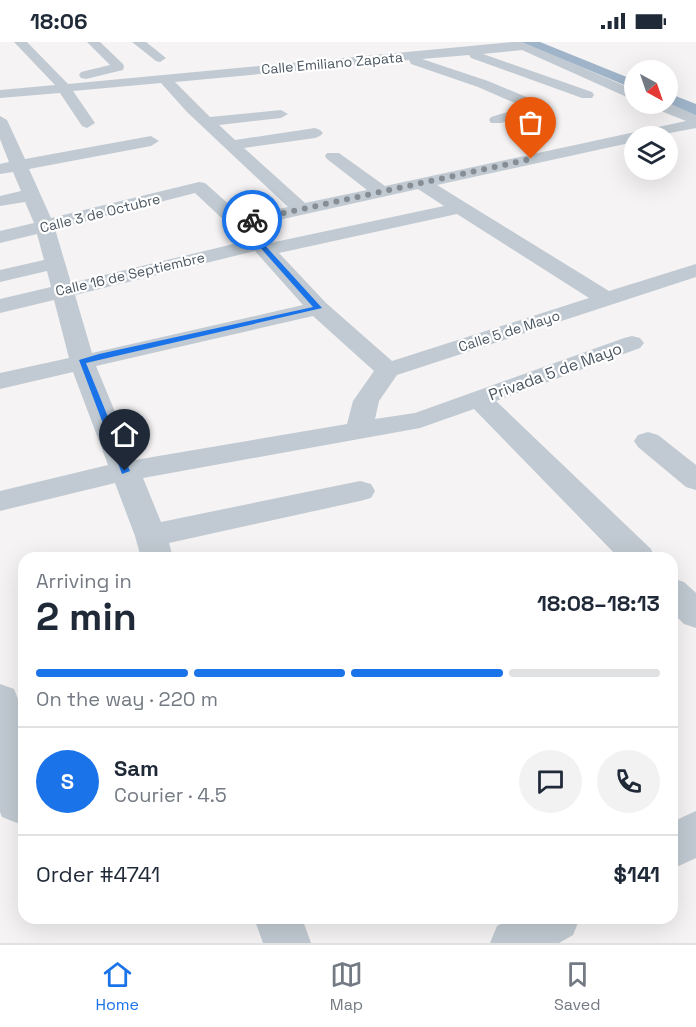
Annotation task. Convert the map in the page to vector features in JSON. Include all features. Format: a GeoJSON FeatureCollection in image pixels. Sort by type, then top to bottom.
{"type":"FeatureCollection","features":[{"type":"Feature","properties":{"kind":"highway"},"geometry":{"type":"LineString","coordinates":[[552,42],[624,70]]}},
{"type":"Feature","properties":{"kind":"highway"},"geometry":{"type":"LineString","coordinates":[[527,44],[624,81]]}},
{"type":"Feature","properties":{"kind":"highway"},"geometry":{"type":"LineString","coordinates":[[678,91],[696,98]]}},
{"type":"Feature","properties":{"kind":"highway"},"geometry":{"type":"LineString","coordinates":[[678,102],[696,110]]}},
{"type":"Feature","properties":{"kind":"street"},"geometry":{"type":"LineString","coordinates":[[20,42],[61,84],[87,123]]}},
{"type":"Feature","properties":{"kind":"street"},"geometry":{"type":"LineString","coordinates":[[61,84],[118,67],[105,51],[93,42]]}},
{"type":"Feature","properties":{"kind":"street"},"geometry":{"type":"LineString","coordinates":[[138,42],[160,58]]}},
{"type":"Feature","properties":{"kind":"street"},"geometry":{"type":"LineString","coordinates":[[527,44],[624,90]]}},
{"type":"Feature","properties":{"kind":"street","name":"Calle Emiliano Zapata"},"geometry":{"type":"LineString","coordinates":[[0,94],[61,84],[164,78],[467,52],[527,44]]}},
{"type":"Feature","properties":{"kind":"street"},"geometry":{"type":"LineString","coordinates":[[467,52],[587,95]]}},
{"type":"Feature","properties":{"kind":"street"},"geometry":{"type":"LineString","coordinates":[[404,57],[483,84],[538,107],[496,120]]}},
{"type":"Feature","properties":{"kind":"street"},"geometry":{"type":"LineString","coordinates":[[164,78],[192,109],[300,209]]}},
{"type":"Feature","properties":{"kind":"street"},"geometry":{"type":"LineString","coordinates":[[192,109],[259,102]]}},
{"type":"Feature","properties":{"kind":"street"},"geometry":{"type":"LineString","coordinates":[[678,113],[696,121]]}},
{"type":"Feature","properties":{"kind":"street"},"geometry":{"type":"LineString","coordinates":[[206,122],[281,114]]}},
{"type":"Feature","properties":{"kind":"street"},"geometry":{"type":"LineString","coordinates":[[0,120],[9,168],[31,195],[45,227],[82,362],[154,547],[360,491]]}},
{"type":"Feature","properties":{"kind":"street"},"geometry":{"type":"LineString","coordinates":[[677,126],[696,121]]}},
{"type":"Feature","properties":{"kind":"street"},"geometry":{"type":"LineString","coordinates":[[231,144],[315,133]]}},
{"type":"Feature","properties":{"kind":"street"},"geometry":{"type":"LineString","coordinates":[[237,223],[624,139]]}},
{"type":"Feature","properties":{"kind":"street"},"geometry":{"type":"LineString","coordinates":[[9,168],[151,141]]}},
{"type":"Feature","properties":{"kind":"street"},"geometry":{"type":"LineString","coordinates":[[333,156],[382,192]]}},
{"type":"Feature","properties":{"kind":"street"},"geometry":{"type":"LineString","coordinates":[[421,183],[606,299]]}},
{"type":"Feature","properties":{"kind":"street","name":"Calle 3 de Octubre"},"geometry":{"type":"LineString","coordinates":[[0,237],[199,187],[237,223]]}},
{"type":"Feature","properties":{"kind":"street"},"geometry":{"type":"LineString","coordinates":[[0,201],[31,195]]}},
{"type":"Feature","properties":{"kind":"street","name":"Calle 16 de Septiembre"},"geometry":{"type":"LineString","coordinates":[[0,306],[62,290],[262,247],[459,208]]}},
{"type":"Feature","properties":{"kind":"street"},"geometry":{"type":"LineString","coordinates":[[237,223],[318,308],[388,370],[366,401],[359,432]]}},
{"type":"Feature","properties":{"kind":"street"},"geometry":{"type":"LineString","coordinates":[[0,276],[56,263]]}},
{"type":"Feature","properties":{"kind":"street","name":"Calle 5 de Mayo"},"geometry":{"type":"LineString","coordinates":[[388,370],[696,270]]}},
{"type":"Feature","properties":{"kind":"street"},"geometry":{"type":"LineString","coordinates":[[0,381],[99,356],[318,308]]}},
{"type":"Feature","properties":{"kind":"street","name":"Privada 5 de Mayo"},"geometry":{"type":"LineString","coordinates":[[478,399],[632,343]]}},
{"type":"Feature","properties":{"kind":"street"},"geometry":{"type":"LineString","coordinates":[[0,501],[125,471],[420,420],[478,399],[633,552]]}},
{"type":"Feature","properties":{"kind":"street"},"geometry":{"type":"LineString","coordinates":[[648,441],[696,480]]}},
{"type":"Feature","properties":{"kind":"street"},"geometry":{"type":"LineString","coordinates":[[678,597],[696,615]]}},
{"type":"Feature","properties":{"kind":"street"},"geometry":{"type":"LineString","coordinates":[[0,701],[18,802]]}},
{"type":"Feature","properties":{"kind":"street"},"geometry":{"type":"LineString","coordinates":[[678,844],[696,833]]}},
{"type":"Feature","properties":{"kind":"street"},"geometry":{"type":"LineString","coordinates":[[280,924],[287,943]]}},
{"type":"Feature","properties":{"kind":"street"},"geometry":{"type":"LineString","coordinates":[[514,943],[546,924]]}},
{"type":"Feature","properties":{"kind":"way so far"},"geometry":{"type":"LineString","coordinates":[[252,220],[531,159]]}},
{"type":"Feature","properties":{"kind":"route"},"geometry":{"type":"LineString","coordinates":[[125,471],[82,362],[99,356],[318,308],[260,244],[237,223],[252,220]]}}]}
